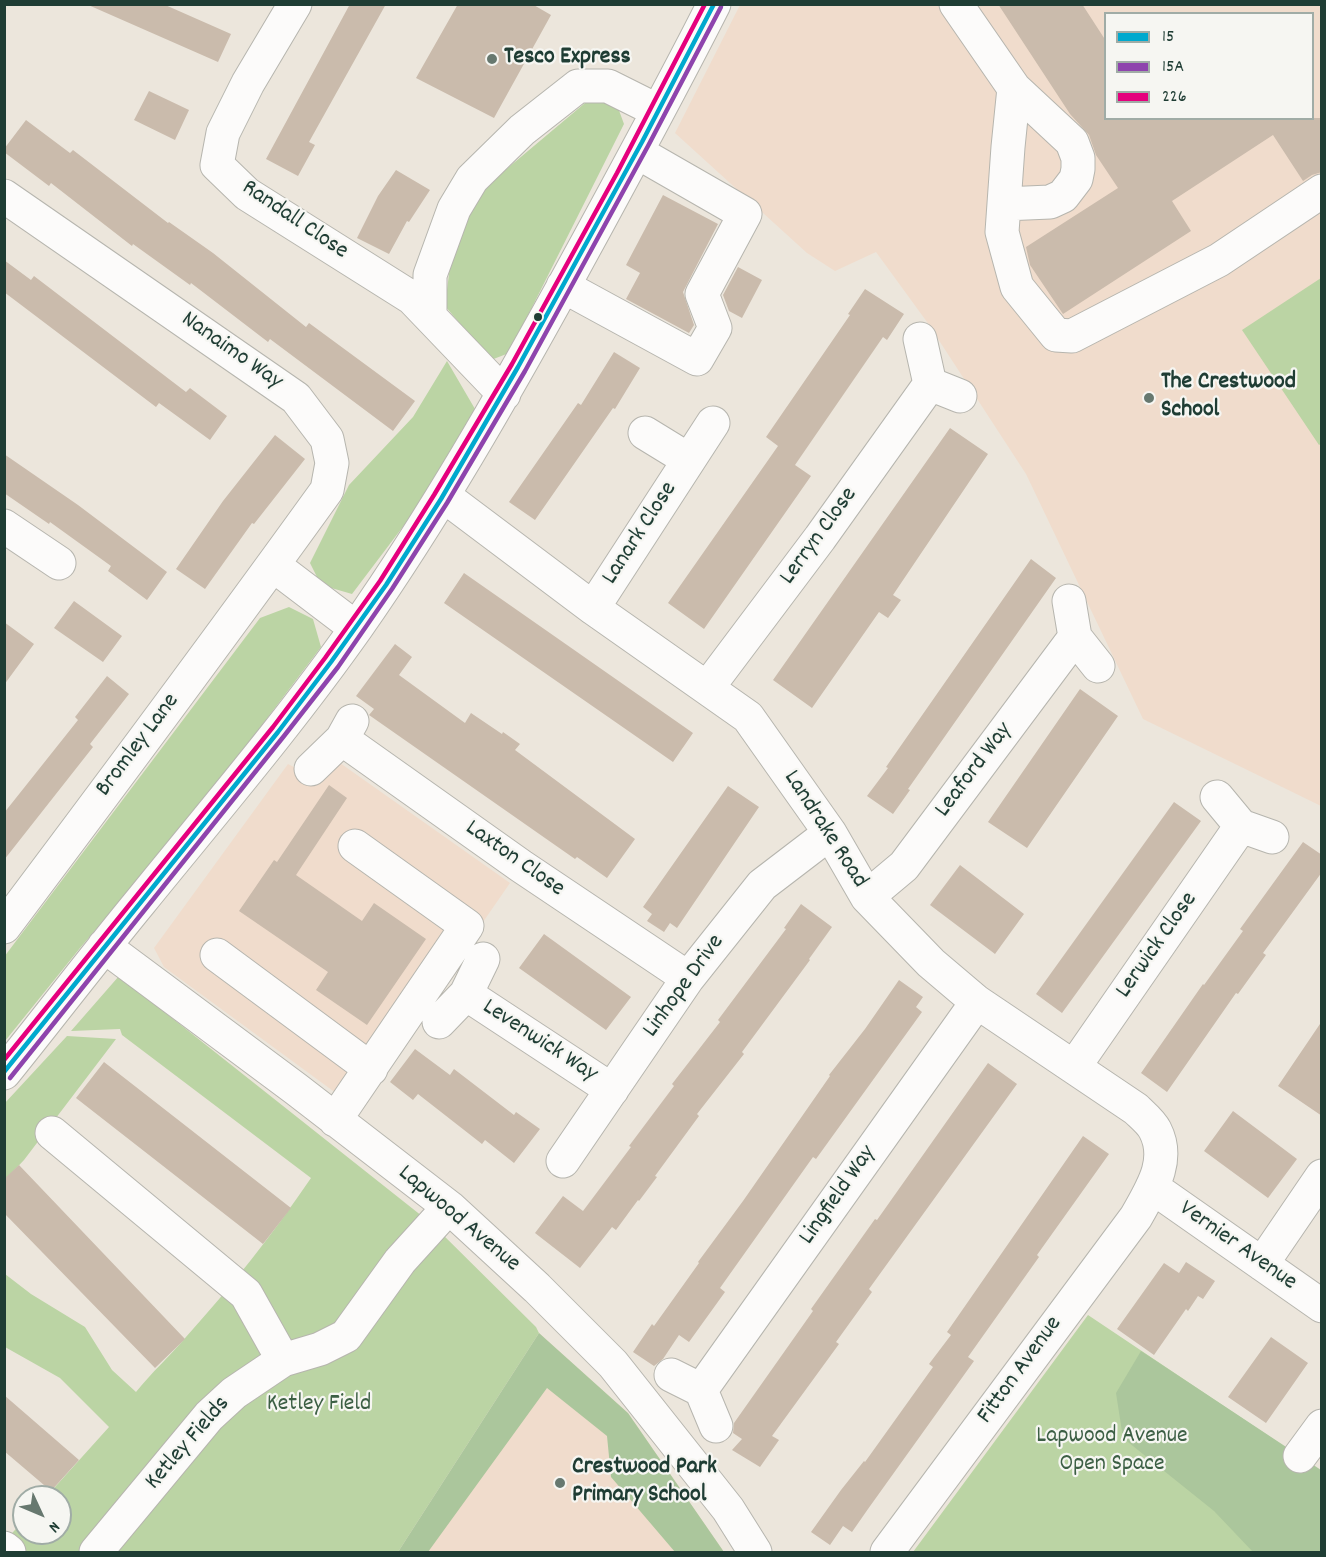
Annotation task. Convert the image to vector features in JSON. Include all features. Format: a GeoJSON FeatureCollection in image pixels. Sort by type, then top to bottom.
{"type":"FeatureCollection","features":[{"type":"Feature","properties":{"kind":"street"},"geometry":{"type":"LineString","coordinates":[[4,1073],[294,713],[356,628],[444,496],[504,394],[637,152],[714,4]]}},
{"type":"Feature","properties":{"kind":"street"},"geometry":{"type":"LineString","coordinates":[[957,4],[1014,88],[1072,142],[1078,158],[1076,179],[1063,196],[1050,202],[1004,204]]}},
{"type":"Feature","properties":{"kind":"street","name":"Randall Close"},"geometry":{"type":"LineString","coordinates":[[288,6],[223,133],[217,165],[247,194],[412,298],[504,394]]}},
{"type":"Feature","properties":{"kind":"street"},"geometry":{"type":"LineString","coordinates":[[430,316],[430,275],[454,208],[472,179],[522,130],[578,86],[608,86],[658,111]]}},
{"type":"Feature","properties":{"kind":"street"},"geometry":{"type":"LineString","coordinates":[[1014,88],[1002,232],[1017,287],[1056,335],[1072,336],[1219,260],[1322,191]]}},
{"type":"Feature","properties":{"kind":"street"},"geometry":{"type":"LineString","coordinates":[[563,286],[697,359],[715,328],[702,294],[745,214],[637,152]]}},
{"type":"Feature","properties":{"kind":"street","name":"Nanaimo Way"},"geometry":{"type":"LineString","coordinates":[[4,196],[296,398],[313,418],[327,439],[332,464],[327,490],[273,565]]}},
{"type":"Feature","properties":{"kind":"street"},"geometry":{"type":"LineString","coordinates":[[920,339],[930,384],[960,396]]}},
{"type":"Feature","properties":{"kind":"street","name":"Lerryn Close"},"geometry":{"type":"LineString","coordinates":[[708,687],[820,538],[930,384]]}},
{"type":"Feature","properties":{"kind":"street","name":"Lanark Close"},"geometry":{"type":"LineString","coordinates":[[593,608],[713,423]]}},
{"type":"Feature","properties":{"kind":"street","name":"Lanark Close"},"geometry":{"type":"LineString","coordinates":[[645,433],[689,460]]}},
{"type":"Feature","properties":{"kind":"street","name":"Landrake Road"},"geometry":{"type":"LineString","coordinates":[[444,496],[593,608],[748,717],[830,833],[867,897],[931,963],[977,1002],[1136,1109],[1154,1128],[1159,1140],[1161,1155],[1160,1169],[1152,1187]]}},
{"type":"Feature","properties":{"kind":"street"},"geometry":{"type":"LineString","coordinates":[[10,541],[59,563]]}},
{"type":"Feature","properties":{"kind":"street"},"geometry":{"type":"LineString","coordinates":[[273,565],[356,628]]}},
{"type":"Feature","properties":{"kind":"street","name":"Bromley Lane"},"geometry":{"type":"LineString","coordinates":[[4,927],[273,565]]}},
{"type":"Feature","properties":{"kind":"street"},"geometry":{"type":"LineString","coordinates":[[1069,601],[1075,637],[1098,666]]}},
{"type":"Feature","properties":{"kind":"street","name":"Leaford Way"},"geometry":{"type":"LineString","coordinates":[[867,897],[904,866],[1075,637]]}},
{"type":"Feature","properties":{"kind":"street","name":"Laxton Close"},"geometry":{"type":"LineString","coordinates":[[311,769],[347,730],[521,866],[688,978]]}},
{"type":"Feature","properties":{"kind":"street"},"geometry":{"type":"LineString","coordinates":[[1217,797],[1241,826],[1272,837]]}},
{"type":"Feature","properties":{"kind":"street","name":"Lerwick Close"},"geometry":{"type":"LineString","coordinates":[[1074,1066],[1241,826]]}},
{"type":"Feature","properties":{"kind":"street","name":"Linhope Drive"},"geometry":{"type":"LineString","coordinates":[[563,1161],[688,978],[762,885],[830,833]]}},
{"type":"Feature","properties":{"kind":"street"},"geometry":{"type":"LineString","coordinates":[[335,1120],[467,926],[355,846]]}},
{"type":"Feature","properties":{"kind":"street","name":"Lapwood Avenue"},"geometry":{"type":"LineString","coordinates":[[104,946],[449,1207],[537,1288],[613,1364],[728,1509],[755,1552]]}},
{"type":"Feature","properties":{"kind":"street"},"geometry":{"type":"LineString","coordinates":[[217,955],[371,1069]]}},
{"type":"Feature","properties":{"kind":"street","name":"Levenwick Way"},"geometry":{"type":"LineString","coordinates":[[439,1022],[466,994],[483,959]]}},
{"type":"Feature","properties":{"kind":"street","name":"Levenwick Way"},"geometry":{"type":"LineString","coordinates":[[466,994],[612,1090]]}},
{"type":"Feature","properties":{"kind":"street","name":"Lingfield Way"},"geometry":{"type":"LineString","coordinates":[[701,1390],[977,1002]]}},
{"type":"Feature","properties":{"kind":"street"},"geometry":{"type":"LineString","coordinates":[[52,1133],[246,1294],[283,1360]]}},
{"type":"Feature","properties":{"kind":"street"},"geometry":{"type":"LineString","coordinates":[[1262,1264],[1322,1176]]}},
{"type":"Feature","properties":{"kind":"street","name":"Vernier Avenue"},"geometry":{"type":"LineString","coordinates":[[1152,1187],[1322,1306]]}},
{"type":"Feature","properties":{"kind":"street","name":"Fitton Avenue"},"geometry":{"type":"LineString","coordinates":[[887,1552],[1136,1217],[1152,1187]]}},
{"type":"Feature","properties":{"kind":"street","name":"Ketley Fields"},"geometry":{"type":"LineString","coordinates":[[96,1552],[209,1416],[234,1392],[283,1360],[320,1349],[346,1336],[400,1261],[449,1207]]}},
{"type":"Feature","properties":{"kind":"street"},"geometry":{"type":"LineString","coordinates":[[671,1375],[701,1390],[716,1426]]}},
{"type":"Feature","properties":{"kind":"street"},"geometry":{"type":"LineString","coordinates":[[1300,1456],[1321,1428]]}},
{"type":"Feature","properties":{"kind":"street"},"geometry":{"type":"LineString","coordinates":[[4,1548],[9,1552]]}},
{"type":"Feature","properties":{"kind":"shaded area","name":"The Crestwood School"},"geometry":{"type":"Polygon","coordinates":[[[740,5],[1321,5],[1321,806],[1143,719],[1026,474],[927,322],[876,252],[835,271],[807,253],[675,133],[740,5]]]}},
{"type":"Feature","properties":{"kind":"shaded area"},"geometry":{"type":"Polygon","coordinates":[[[340,763],[510,883],[355,1107],[164,967],[154,948],[288,764],[320,780],[340,763]]]}},
{"type":"Feature","properties":{"kind":"shaded area","name":"Crestwood Park Primary School"},"geometry":{"type":"Polygon","coordinates":[[[539,1333],[628,1413],[724,1552],[398,1552],[539,1333]]]}},
{"type":"Feature","properties":{"kind":"green space"},"geometry":{"type":"Polygon","coordinates":[[[591,98],[617,105],[624,124],[509,353],[491,360],[445,306],[453,242],[478,193],[591,98]]]}},
{"type":"Feature","properties":{"kind":"green space"},"geometry":{"type":"Polygon","coordinates":[[[1321,278],[1322,443],[1319,445],[1242,330],[1321,278]]]}},
{"type":"Feature","properties":{"kind":"green space"},"geometry":{"type":"Polygon","coordinates":[[[447,361],[475,409],[414,512],[352,594],[321,585],[310,563],[349,485],[413,417],[447,361]]]}},
{"type":"Feature","properties":{"kind":"green space"},"geometry":{"type":"Polygon","coordinates":[[[289,607],[313,619],[321,647],[200,807],[80,948],[5,1041],[4,957],[260,618],[289,607]]]}},
{"type":"Feature","properties":{"kind":"green space","name":"Ketley Field"},"geometry":{"type":"Polygon","coordinates":[[[119,976],[432,1224],[536,1327],[539,1333],[398,1552],[5,1552],[4,1542],[12,1533],[12,1545],[72,1545],[72,1485],[57,1485],[109,1427],[60,1378],[5,1347],[5,1274],[31,1294],[85,1327],[112,1370],[136,1392],[235,1279],[311,1178],[122,1035],[120,1029],[71,1031],[119,976]]]}},
{"type":"Feature","properties":{"kind":"green space"},"geometry":{"type":"Polygon","coordinates":[[[67,1036],[116,1039],[24,1160],[5,1180],[4,1104],[67,1036]]]}},
{"type":"Feature","properties":{"kind":"green space","name":"Lapwood Avenue Open Space"},"geometry":{"type":"Polygon","coordinates":[[[1088,1315],[1321,1471],[1321,1552],[913,1552],[1088,1315]]]}},
{"type":"Feature","properties":{"kind":"green space"},"geometry":{"type":"Polygon","coordinates":[[[539,1333],[628,1413],[724,1552],[675,1552],[611,1477],[607,1436],[547,1388],[428,1552],[398,1552],[539,1333]]]}},
{"type":"Feature","properties":{"kind":"green space"},"geometry":{"type":"Polygon","coordinates":[[[1141,1351],[1321,1470],[1321,1552],[1253,1552],[1214,1511],[1123,1438],[1116,1393],[1141,1351]]]}},
{"type":"Feature","properties":{"kind":"building"},"geometry":{"type":"Polygon","coordinates":[[[86,4],[163,4],[231,34],[218,62],[86,4]]]}},
{"type":"Feature","properties":{"kind":"building"},"geometry":{"type":"Polygon","coordinates":[[[350,4],[386,4],[309,142],[315,145],[298,176],[266,159],[350,4]]]}},
{"type":"Feature","properties":{"kind":"building"},"geometry":{"type":"Polygon","coordinates":[[[458,4],[532,4],[551,15],[494,118],[416,78],[458,4]]]}},
{"type":"Feature","properties":{"kind":"building"},"geometry":{"type":"Polygon","coordinates":[[[998,4],[1082,4],[1104,38],[1104,120],[1314,120],[1314,118],[1322,118],[1322,172],[1303,181],[1273,135],[1172,201],[1191,231],[1063,314],[1030,265],[1026,247],[1118,188],[1096,155],[1089,135],[1070,114],[998,4]]]}},
{"type":"Feature","properties":{"kind":"building"},"geometry":{"type":"Polygon","coordinates":[[[149,91],[189,110],[175,140],[134,120],[149,91]]]}},
{"type":"Feature","properties":{"kind":"building"},"geometry":{"type":"Polygon","coordinates":[[[26,120],[70,153],[73,150],[168,223],[213,253],[306,327],[309,323],[415,401],[393,431],[270,339],[268,342],[191,283],[190,285],[133,244],[132,246],[51,183],[49,186],[4,152],[26,120]]]}},
{"type":"Feature","properties":{"kind":"building"},"geometry":{"type":"Polygon","coordinates":[[[396,170],[430,190],[409,222],[407,221],[389,254],[357,238],[378,196],[396,170]]]}},
{"type":"Feature","properties":{"kind":"building"},"geometry":{"type":"Polygon","coordinates":[[[663,195],[718,224],[683,292],[694,325],[689,333],[626,299],[640,273],[626,265],[663,195]]]}},
{"type":"Feature","properties":{"kind":"building"},"geometry":{"type":"Polygon","coordinates":[[[4,260],[31,280],[34,276],[186,392],[190,388],[227,416],[210,440],[159,403],[156,407],[4,292],[4,260]]]}},
{"type":"Feature","properties":{"kind":"building"},"geometry":{"type":"Polygon","coordinates":[[[738,267],[762,280],[742,318],[729,311],[723,295],[738,267]]]}},
{"type":"Feature","properties":{"kind":"building"},"geometry":{"type":"Polygon","coordinates":[[[865,289],[904,314],[887,340],[883,337],[795,465],[811,476],[704,629],[668,603],[778,446],[766,437],[850,315],[848,314],[865,289]]]}},
{"type":"Feature","properties":{"kind":"building"},"geometry":{"type":"Polygon","coordinates":[[[614,352],[640,368],[615,409],[613,408],[535,520],[509,502],[578,403],[581,405],[614,352]]]}},
{"type":"Feature","properties":{"kind":"building"},"geometry":{"type":"Polygon","coordinates":[[[950,428],[988,454],[893,595],[901,600],[888,618],[879,612],[812,708],[773,680],[950,428]]]}},
{"type":"Feature","properties":{"kind":"building"},"geometry":{"type":"Polygon","coordinates":[[[275,435],[305,459],[254,524],[252,523],[205,589],[176,569],[223,501],[275,435]]]}},
{"type":"Feature","properties":{"kind":"building"},"geometry":{"type":"Polygon","coordinates":[[[4,454],[78,505],[167,572],[147,600],[108,571],[111,566],[50,522],[49,524],[4,493],[4,454]]]}},
{"type":"Feature","properties":{"kind":"building"},"geometry":{"type":"Polygon","coordinates":[[[1031,559],[1056,578],[908,789],[910,790],[893,814],[867,796],[1031,559]]]}},
{"type":"Feature","properties":{"kind":"building"},"geometry":{"type":"Polygon","coordinates":[[[464,573],[693,733],[673,762],[444,603],[464,573]]]}},
{"type":"Feature","properties":{"kind":"building"},"geometry":{"type":"Polygon","coordinates":[[[74,601],[122,636],[103,662],[54,628],[74,601]]]}},
{"type":"Feature","properties":{"kind":"building"},"geometry":{"type":"Polygon","coordinates":[[[4,622],[34,644],[4,685],[4,622]]]}},
{"type":"Feature","properties":{"kind":"building"},"geometry":{"type":"Polygon","coordinates":[[[395,644],[412,657],[399,675],[465,723],[471,713],[502,734],[503,732],[520,744],[515,750],[635,839],[607,878],[577,857],[575,859],[369,715],[374,709],[356,696],[395,644]]]}},
{"type":"Feature","properties":{"kind":"building"},"geometry":{"type":"Polygon","coordinates":[[[107,676],[129,694],[90,744],[93,747],[4,860],[4,813],[78,720],[75,717],[107,676]]]}},
{"type":"Feature","properties":{"kind":"building"},"geometry":{"type":"Polygon","coordinates":[[[1080,689],[1118,716],[1027,848],[988,822],[1080,689]]]}},
{"type":"Feature","properties":{"kind":"building"},"geometry":{"type":"Polygon","coordinates":[[[329,785],[347,798],[296,875],[362,921],[374,903],[426,939],[367,1025],[316,990],[328,972],[239,911],[274,860],[277,862],[329,785]]]}},
{"type":"Feature","properties":{"kind":"building"},"geometry":{"type":"Polygon","coordinates":[[[728,786],[759,807],[677,928],[670,923],[664,932],[647,921],[652,914],[643,907],[728,786]]]}},
{"type":"Feature","properties":{"kind":"building"},"geometry":{"type":"Polygon","coordinates":[[[1174,802],[1201,821],[1062,1013],[1036,994],[1174,802]]]}},
{"type":"Feature","properties":{"kind":"building"},"geometry":{"type":"Polygon","coordinates":[[[1303,842],[1322,855],[1322,872],[1263,953],[1266,955],[1238,994],[1236,993],[1167,1092],[1141,1073],[1243,931],[1240,929],[1303,842]]]}},
{"type":"Feature","properties":{"kind":"building"},"geometry":{"type":"Polygon","coordinates":[[[960,865],[1024,914],[995,954],[930,905],[960,865]]]}},
{"type":"Feature","properties":{"kind":"building"},"geometry":{"type":"Polygon","coordinates":[[[801,904],[832,927],[742,1052],[744,1054],[697,1114],[699,1116],[655,1176],[657,1177],[616,1230],[612,1227],[580,1268],[535,1233],[563,1196],[583,1211],[674,1086],[672,1084],[720,1022],[718,1020],[786,929],[784,928],[801,904]]]}},
{"type":"Feature","properties":{"kind":"building"},"geometry":{"type":"Polygon","coordinates":[[[544,934],[631,997],[606,1030],[519,968],[544,934]]]}},
{"type":"Feature","properties":{"kind":"building"},"geometry":{"type":"Polygon","coordinates":[[[899,980],[923,997],[916,1007],[922,1012],[816,1159],[813,1157],[720,1288],[725,1292],[689,1342],[679,1335],[663,1359],[654,1366],[633,1352],[652,1324],[654,1326],[829,1075],[899,980]]]}},
{"type":"Feature","properties":{"kind":"building"},"geometry":{"type":"Polygon","coordinates":[[[1322,1021],[1322,1116],[1278,1086],[1322,1021]]]}},
{"type":"Feature","properties":{"kind":"building"},"geometry":{"type":"Polygon","coordinates":[[[415,1049],[450,1075],[454,1069],[514,1115],[516,1112],[540,1129],[514,1163],[485,1140],[482,1144],[418,1094],[413,1100],[390,1082],[415,1049]]]}},
{"type":"Feature","properties":{"kind":"building"},"geometry":{"type":"Polygon","coordinates":[[[104,1062],[291,1208],[263,1244],[76,1098],[104,1062]]]}},
{"type":"Feature","properties":{"kind":"building"},"geometry":{"type":"Polygon","coordinates":[[[988,1063],[1017,1084],[869,1289],[872,1292],[836,1342],[839,1344],[772,1436],[779,1440],[760,1467],[732,1450],[742,1439],[733,1433],[734,1423],[813,1311],[811,1309],[988,1063]]]}},
{"type":"Feature","properties":{"kind":"building"},"geometry":{"type":"Polygon","coordinates":[[[1233,1111],[1297,1159],[1268,1198],[1204,1151],[1233,1111]]]}},
{"type":"Feature","properties":{"kind":"building"},"geometry":{"type":"Polygon","coordinates":[[[1083,1136],[1109,1154],[968,1357],[974,1361],[852,1532],[843,1526],[830,1545],[811,1532],[841,1490],[865,1462],[933,1367],[929,1364],[951,1335],[947,1332],[1083,1136]]]}},
{"type":"Feature","properties":{"kind":"building"},"geometry":{"type":"Polygon","coordinates":[[[19,1165],[185,1339],[155,1368],[4,1213],[4,1179],[19,1165]]]}},
{"type":"Feature","properties":{"kind":"building"},"geometry":{"type":"Polygon","coordinates":[[[1186,1262],[1215,1281],[1203,1299],[1198,1296],[1188,1311],[1186,1309],[1154,1355],[1117,1329],[1164,1263],[1179,1273],[1186,1262]]]}},
{"type":"Feature","properties":{"kind":"building"},"geometry":{"type":"Polygon","coordinates":[[[1271,1337],[1308,1363],[1266,1423],[1228,1397],[1271,1337]]]}},
{"type":"Feature","properties":{"kind":"building"},"geometry":{"type":"Polygon","coordinates":[[[4,1395],[79,1460],[56,1485],[44,1485],[4,1451],[4,1395]]]}},
{"type":"Feature","properties":{"kind":"transit line","name":"226"},"geometry":{"type":"LineString","coordinates":[[4,1060],[273,727],[380,581],[512,364],[617,173],[705,4]]}},
{"type":"Feature","properties":{"kind":"transit line","name":"15"},"geometry":{"type":"LineString","coordinates":[[4,1072],[278,732],[386,585],[441,499],[518,367],[642,142],[714,4]]}},
{"type":"Feature","properties":{"kind":"transit line","name":"15A"},"geometry":{"type":"LineString","coordinates":[[10,1078],[338,667],[392,589],[447,503],[525,371],[721,7]]}},
{"type":"Feature","properties":{"kind":"place","name":"Tesco Express"},"geometry":{"type":"Point","coordinates":[492,59]}},
{"type":"Feature","properties":{"kind":"place","name":"The Crestwood School"},"geometry":{"type":"Point","coordinates":[1149,398]}},
{"type":"Feature","properties":{"kind":"place","name":"Crestwood Park Primary School"},"geometry":{"type":"Point","coordinates":[560,1483]}}]}
